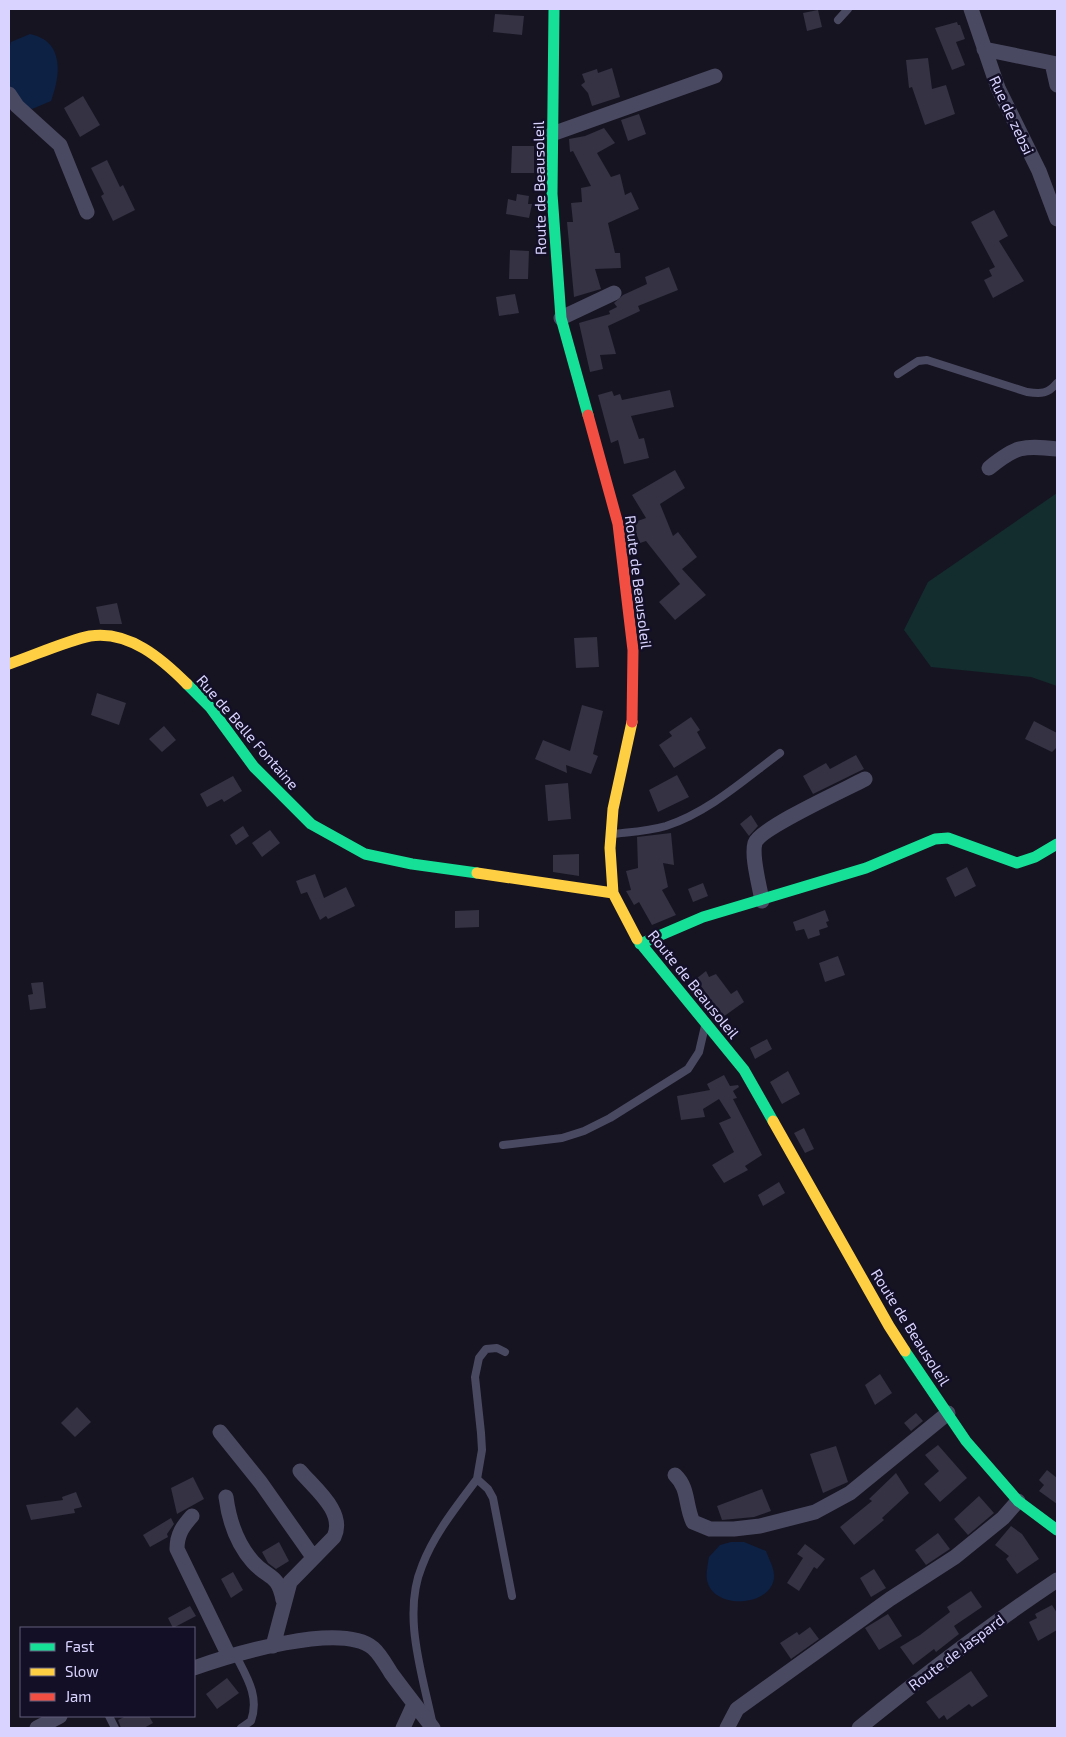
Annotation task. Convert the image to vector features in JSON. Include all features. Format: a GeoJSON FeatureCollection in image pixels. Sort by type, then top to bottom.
{"type":"FeatureCollection","features":[{"type":"Feature","properties":{"kind":"street","name":"Route de Beausoleil"},"geometry":{"type":"LineString","coordinates":[[554,9],[552,202],[561,318],[618,524],[630,608],[633,650],[633,717],[612,808],[610,834],[613,893],[640,944],[744,1070],[889,1326],[966,1441],[1018,1501],[1057,1530]]}},
{"type":"Feature","properties":{"kind":"street","name":"Rue de zebsi"},"geometry":{"type":"LineString","coordinates":[[971,9],[998,88],[1039,171],[1057,219]]}},
{"type":"Feature","properties":{"kind":"street"},"geometry":{"type":"LineString","coordinates":[[984,48],[1055,64],[1057,85]]}},
{"type":"Feature","properties":{"kind":"street"},"geometry":{"type":"LineString","coordinates":[[552,134],[715,76]]}},
{"type":"Feature","properties":{"kind":"street"},"geometry":{"type":"LineString","coordinates":[[9,94],[17,106],[60,145],[87,212]]}},
{"type":"Feature","properties":{"kind":"street"},"geometry":{"type":"LineString","coordinates":[[561,318],[614,293]]}},
{"type":"Feature","properties":{"kind":"street"},"geometry":{"type":"LineString","coordinates":[[989,468],[1006,454],[1021,447],[1057,449]]}},
{"type":"Feature","properties":{"kind":"street","name":"Rue de Belle Fontaine"},"geometry":{"type":"LineString","coordinates":[[9,664],[92,636],[127,639],[147,650],[170,668],[210,707],[254,766],[311,824],[366,854],[412,864],[470,870],[613,893]]}},
{"type":"Feature","properties":{"kind":"street"},"geometry":{"type":"LineString","coordinates":[[762,901],[754,850],[759,836],[773,826],[865,779]]}},
{"type":"Feature","properties":{"kind":"street"},"geometry":{"type":"LineString","coordinates":[[640,944],[703,917],[762,901],[866,868],[914,846],[935,840],[948,838],[1017,862],[1035,857],[1057,844]]}},
{"type":"Feature","properties":{"kind":"street"},"geometry":{"type":"LineString","coordinates":[[675,1475],[684,1483],[687,1510],[693,1522],[710,1530],[760,1526],[815,1512],[850,1493],[948,1413]]}},
{"type":"Feature","properties":{"kind":"street"},"geometry":{"type":"LineString","coordinates":[[220,1432],[261,1483],[313,1557]]}},
{"type":"Feature","properties":{"kind":"street"},"geometry":{"type":"LineString","coordinates":[[273,1646],[283,1600],[290,1582],[334,1537],[337,1522],[333,1510],[300,1471]]}},
{"type":"Feature","properties":{"kind":"street"},"geometry":{"type":"LineString","coordinates":[[226,1497],[229,1518],[240,1542],[253,1562],[278,1582],[283,1600]]}},
{"type":"Feature","properties":{"kind":"street"},"geometry":{"type":"LineString","coordinates":[[727,1728],[736,1709],[890,1599],[955,1557],[1002,1518],[1018,1501]]}},
{"type":"Feature","properties":{"kind":"street"},"geometry":{"type":"LineString","coordinates":[[192,1516],[181,1528],[177,1540],[177,1549],[232,1655]]}},
{"type":"Feature","properties":{"kind":"street","name":"Route de Jaspard"},"geometry":{"type":"LineString","coordinates":[[859,1728],[1014,1609],[1057,1580]]}},
{"type":"Feature","properties":{"kind":"street"},"geometry":{"type":"LineString","coordinates":[[195,1668],[232,1655],[273,1646],[330,1638],[355,1640],[373,1648],[433,1728]]}},
{"type":"Feature","properties":{"kind":"street"},"geometry":{"type":"LineString","coordinates":[[403,1728],[414,1704]]}},
{"type":"Feature","properties":{"kind":"street"},"geometry":{"type":"LineString","coordinates":[[37,1728],[58,1717]]}},
{"type":"Feature","properties":{"kind":"lane"},"geometry":{"type":"LineString","coordinates":[[838,20],[848,9]]}},
{"type":"Feature","properties":{"kind":"lane"},"geometry":{"type":"LineString","coordinates":[[898,374],[918,361],[927,360],[1027,392],[1050,392],[1057,384]]}},
{"type":"Feature","properties":{"kind":"lane"},"geometry":{"type":"LineString","coordinates":[[610,834],[664,826],[684,819],[706,807],[780,753]]}},
{"type":"Feature","properties":{"kind":"lane"},"geometry":{"type":"LineString","coordinates":[[503,1145],[562,1138],[584,1132],[673,1080],[688,1069],[699,1052],[706,1022]]}},
{"type":"Feature","properties":{"kind":"lane"},"geometry":{"type":"LineString","coordinates":[[433,1728],[417,1652],[415,1594],[421,1567],[433,1543],[477,1479],[482,1450],[475,1377],[476,1366],[486,1349],[497,1348],[505,1352]]}},
{"type":"Feature","properties":{"kind":"lane"},"geometry":{"type":"LineString","coordinates":[[477,1479],[488,1489],[493,1498],[512,1596]]}},
{"type":"Feature","properties":{"kind":"lane"},"geometry":{"type":"LineString","coordinates":[[232,1655],[250,1684],[255,1702],[251,1721],[240,1728]]}},
{"type":"Feature","properties":{"kind":"lane"},"geometry":{"type":"LineString","coordinates":[[110,1717],[116,1728]]}},
{"type":"Feature","properties":{"kind":"green space"},"geometry":{"type":"Polygon","coordinates":[[[1057,493],[1057,686],[1031,677],[931,667],[904,630],[928,582],[1057,493]]]}},
{"type":"Feature","properties":{"kind":"water"},"geometry":{"type":"Polygon","coordinates":[[[30,34],[41,38],[49,44],[54,51],[58,70],[51,101],[32,109],[15,100],[8,81],[11,42],[30,34]]]}},
{"type":"Feature","properties":{"kind":"water"},"geometry":{"type":"Polygon","coordinates":[[[731,1542],[744,1542],[766,1551],[773,1569],[773,1581],[768,1591],[746,1601],[734,1601],[722,1598],[712,1591],[707,1580],[709,1557],[720,1545],[731,1542]]]}},
{"type":"Feature","properties":{"kind":"building"},"geometry":{"type":"Polygon","coordinates":[[[818,10],[822,27],[807,31],[803,13],[818,10]]]}},
{"type":"Feature","properties":{"kind":"building"},"geometry":{"type":"Polygon","coordinates":[[[495,14],[524,16],[522,35],[493,32],[495,14]]]}},
{"type":"Feature","properties":{"kind":"building"},"geometry":{"type":"Polygon","coordinates":[[[957,22],[965,39],[956,42],[965,65],[952,70],[935,28],[957,22]]]}},
{"type":"Feature","properties":{"kind":"building"},"geometry":{"type":"Polygon","coordinates":[[[928,58],[932,89],[946,85],[955,114],[925,125],[912,87],[909,88],[906,60],[928,58]]]}},
{"type":"Feature","properties":{"kind":"building"},"geometry":{"type":"Polygon","coordinates":[[[612,68],[620,97],[592,106],[588,93],[581,85],[585,82],[582,74],[597,69],[598,73],[612,68]]]}},
{"type":"Feature","properties":{"kind":"building"},"geometry":{"type":"Polygon","coordinates":[[[83,96],[100,125],[80,137],[64,108],[83,96]]]}},
{"type":"Feature","properties":{"kind":"building"},"geometry":{"type":"Polygon","coordinates":[[[639,114],[646,134],[628,141],[621,120],[639,114]]]}},
{"type":"Feature","properties":{"kind":"building"},"geometry":{"type":"Polygon","coordinates":[[[604,128],[615,143],[597,153],[611,177],[620,174],[625,195],[631,192],[639,209],[608,223],[615,253],[620,253],[621,268],[595,269],[601,289],[574,297],[567,222],[573,222],[571,203],[582,202],[581,188],[591,186],[573,151],[570,152],[569,139],[585,136],[604,128]]]}},
{"type":"Feature","properties":{"kind":"building"},"geometry":{"type":"Polygon","coordinates":[[[512,146],[534,146],[534,173],[511,173],[512,146]]]}},
{"type":"Feature","properties":{"kind":"building"},"geometry":{"type":"Polygon","coordinates":[[[107,160],[120,187],[123,185],[135,210],[113,221],[101,196],[104,194],[91,168],[107,160]]]}},
{"type":"Feature","properties":{"kind":"building"},"geometry":{"type":"Polygon","coordinates":[[[517,194],[529,196],[528,204],[532,204],[529,218],[506,214],[508,199],[516,201],[517,194]]]}},
{"type":"Feature","properties":{"kind":"building"},"geometry":{"type":"Polygon","coordinates":[[[994,210],[1008,236],[999,241],[1024,281],[993,298],[984,280],[992,276],[989,270],[995,267],[971,222],[994,210]]]}},
{"type":"Feature","properties":{"kind":"building"},"geometry":{"type":"Polygon","coordinates":[[[510,250],[529,251],[528,279],[509,279],[510,250]]]}},
{"type":"Feature","properties":{"kind":"building"},"geometry":{"type":"Polygon","coordinates":[[[669,267],[678,290],[638,306],[640,311],[608,326],[616,354],[600,355],[603,369],[590,372],[579,323],[610,314],[609,311],[617,307],[614,303],[623,295],[647,284],[645,277],[669,267]]]}},
{"type":"Feature","properties":{"kind":"building"},"geometry":{"type":"Polygon","coordinates":[[[515,294],[519,313],[499,316],[496,297],[515,294]]]}},
{"type":"Feature","properties":{"kind":"building"},"geometry":{"type":"Polygon","coordinates":[[[670,390],[674,407],[631,416],[639,439],[644,438],[649,458],[624,464],[618,440],[611,443],[598,395],[612,391],[614,396],[620,394],[622,400],[670,390]]]}},
{"type":"Feature","properties":{"kind":"building"},"geometry":{"type":"Polygon","coordinates":[[[675,470],[685,488],[660,504],[673,536],[678,532],[697,557],[682,569],[706,595],[675,620],[659,602],[680,584],[646,541],[640,543],[632,523],[646,518],[632,495],[675,470]]]}},
{"type":"Feature","properties":{"kind":"building"},"geometry":{"type":"Polygon","coordinates":[[[117,603],[122,624],[100,624],[96,607],[117,603]]]}},
{"type":"Feature","properties":{"kind":"building"},"geometry":{"type":"Polygon","coordinates":[[[597,637],[599,667],[576,668],[574,638],[597,637]]]}},
{"type":"Feature","properties":{"kind":"building"},"geometry":{"type":"Polygon","coordinates":[[[97,693],[126,703],[119,725],[91,715],[97,693]]]}},
{"type":"Feature","properties":{"kind":"building"},"geometry":{"type":"Polygon","coordinates":[[[582,705],[603,711],[593,754],[598,756],[591,774],[566,765],[567,773],[535,759],[543,740],[570,751],[582,705]]]}},
{"type":"Feature","properties":{"kind":"building"},"geometry":{"type":"Polygon","coordinates":[[[691,717],[700,730],[697,732],[706,748],[674,768],[659,745],[672,736],[669,732],[691,717]]]}},
{"type":"Feature","properties":{"kind":"building"},"geometry":{"type":"Polygon","coordinates":[[[1034,721],[1057,733],[1057,747],[1052,752],[1025,739],[1034,721]]]}},
{"type":"Feature","properties":{"kind":"building"},"geometry":{"type":"Polygon","coordinates":[[[164,726],[176,740],[162,752],[149,739],[164,726]]]}},
{"type":"Feature","properties":{"kind":"building"},"geometry":{"type":"Polygon","coordinates":[[[856,755],[864,769],[813,794],[803,776],[826,763],[830,769],[856,755]]]}},
{"type":"Feature","properties":{"kind":"building"},"geometry":{"type":"Polygon","coordinates":[[[677,775],[689,797],[658,812],[649,790],[677,775]]]}},
{"type":"Feature","properties":{"kind":"building"},"geometry":{"type":"Polygon","coordinates":[[[233,776],[242,791],[224,802],[222,799],[207,807],[200,794],[233,776]]]}},
{"type":"Feature","properties":{"kind":"building"},"geometry":{"type":"Polygon","coordinates":[[[568,783],[571,819],[548,821],[545,785],[568,783]]]}},
{"type":"Feature","properties":{"kind":"building"},"geometry":{"type":"Polygon","coordinates":[[[751,815],[758,826],[749,836],[740,824],[751,815]]]}},
{"type":"Feature","properties":{"kind":"building"},"geometry":{"type":"Polygon","coordinates":[[[243,826],[249,836],[236,845],[230,835],[243,826]]]}},
{"type":"Feature","properties":{"kind":"building"},"geometry":{"type":"Polygon","coordinates":[[[270,830],[280,843],[262,857],[252,843],[270,830]]]}},
{"type":"Feature","properties":{"kind":"building"},"geometry":{"type":"Polygon","coordinates":[[[671,833],[674,865],[663,863],[668,887],[662,890],[676,915],[652,925],[639,902],[634,905],[626,891],[631,890],[626,871],[638,868],[637,837],[671,833]]]}},
{"type":"Feature","properties":{"kind":"building"},"geometry":{"type":"Polygon","coordinates":[[[579,854],[579,876],[553,872],[553,855],[579,854]]]}},
{"type":"Feature","properties":{"kind":"building"},"geometry":{"type":"Polygon","coordinates":[[[967,867],[976,886],[955,897],[946,878],[967,867]]]}},
{"type":"Feature","properties":{"kind":"building"},"geometry":{"type":"Polygon","coordinates":[[[315,874],[324,898],[346,887],[355,906],[328,919],[326,916],[320,920],[307,892],[301,894],[296,881],[315,874]]]}},
{"type":"Feature","properties":{"kind":"building"},"geometry":{"type":"Polygon","coordinates":[[[703,883],[708,896],[693,902],[688,889],[703,883]]]}},
{"type":"Feature","properties":{"kind":"building"},"geometry":{"type":"Polygon","coordinates":[[[479,910],[479,927],[455,928],[455,911],[479,910]]]}},
{"type":"Feature","properties":{"kind":"building"},"geometry":{"type":"Polygon","coordinates":[[[825,910],[829,921],[826,922],[828,927],[819,930],[820,935],[808,939],[804,929],[796,931],[793,922],[825,910]]]}},
{"type":"Feature","properties":{"kind":"building"},"geometry":{"type":"Polygon","coordinates":[[[838,956],[845,975],[825,982],[819,963],[838,956]]]}},
{"type":"Feature","properties":{"kind":"building"},"geometry":{"type":"Polygon","coordinates":[[[706,971],[709,977],[716,974],[731,994],[737,990],[744,1002],[723,1017],[696,979],[706,971]]]}},
{"type":"Feature","properties":{"kind":"building"},"geometry":{"type":"Polygon","coordinates":[[[43,982],[46,1008],[30,1010],[28,995],[33,994],[31,983],[43,982]]]}},
{"type":"Feature","properties":{"kind":"building"},"geometry":{"type":"Polygon","coordinates":[[[767,1039],[772,1049],[755,1059],[750,1048],[767,1039]]]}},
{"type":"Feature","properties":{"kind":"building"},"geometry":{"type":"Polygon","coordinates":[[[788,1071],[800,1094],[782,1104],[770,1082],[788,1071]]]}},
{"type":"Feature","properties":{"kind":"building"},"geometry":{"type":"Polygon","coordinates":[[[724,1075],[730,1086],[738,1085],[739,1087],[733,1091],[737,1098],[733,1099],[762,1155],[745,1166],[748,1170],[724,1183],[712,1165],[734,1152],[719,1123],[731,1118],[719,1099],[703,1109],[705,1117],[681,1120],[677,1096],[710,1090],[707,1084],[724,1075]]]}},
{"type":"Feature","properties":{"kind":"building"},"geometry":{"type":"Polygon","coordinates":[[[804,1128],[814,1149],[805,1153],[794,1133],[804,1128]]]}},
{"type":"Feature","properties":{"kind":"building"},"geometry":{"type":"Polygon","coordinates":[[[779,1182],[785,1193],[763,1206],[758,1195],[779,1182]]]}},
{"type":"Feature","properties":{"kind":"building"},"geometry":{"type":"Polygon","coordinates":[[[880,1374],[892,1393],[875,1405],[865,1385],[880,1374]]]}},
{"type":"Feature","properties":{"kind":"building"},"geometry":{"type":"Polygon","coordinates":[[[77,1407],[91,1422],[75,1437],[61,1423],[77,1407]]]}},
{"type":"Feature","properties":{"kind":"building"},"geometry":{"type":"Polygon","coordinates":[[[916,1413],[923,1421],[911,1431],[904,1423],[916,1413]]]}},
{"type":"Feature","properties":{"kind":"building"},"geometry":{"type":"Polygon","coordinates":[[[938,1445],[967,1478],[940,1502],[924,1484],[939,1471],[925,1455],[938,1445]]]}},
{"type":"Feature","properties":{"kind":"building"},"geometry":{"type":"Polygon","coordinates":[[[836,1446],[848,1482],[823,1493],[810,1454],[836,1446]]]}},
{"type":"Feature","properties":{"kind":"building"},"geometry":{"type":"Polygon","coordinates":[[[1047,1470],[1057,1478],[1057,1504],[1039,1491],[1044,1485],[1039,1480],[1047,1470]]]}},
{"type":"Feature","properties":{"kind":"building"},"geometry":{"type":"Polygon","coordinates":[[[896,1473],[909,1493],[882,1518],[884,1520],[854,1545],[840,1527],[872,1501],[869,1499],[896,1473]]]}},
{"type":"Feature","properties":{"kind":"building"},"geometry":{"type":"Polygon","coordinates":[[[193,1477],[204,1499],[177,1514],[171,1488],[193,1477]]]}},
{"type":"Feature","properties":{"kind":"building"},"geometry":{"type":"Polygon","coordinates":[[[762,1489],[771,1511],[754,1517],[722,1520],[717,1506],[762,1489]]]}},
{"type":"Feature","properties":{"kind":"building"},"geometry":{"type":"Polygon","coordinates":[[[76,1492],[82,1507],[74,1509],[75,1513],[31,1520],[26,1505],[63,1500],[62,1497],[76,1492]]]}},
{"type":"Feature","properties":{"kind":"building"},"geometry":{"type":"Polygon","coordinates":[[[979,1496],[994,1513],[968,1535],[954,1519],[979,1496]]]}},
{"type":"Feature","properties":{"kind":"building"},"geometry":{"type":"Polygon","coordinates":[[[171,1518],[174,1524],[167,1534],[168,1537],[150,1547],[143,1535],[171,1518]]]}},
{"type":"Feature","properties":{"kind":"building"},"geometry":{"type":"Polygon","coordinates":[[[1011,1526],[1022,1534],[1039,1559],[1017,1574],[1006,1559],[1009,1556],[995,1545],[1011,1526]]]}},
{"type":"Feature","properties":{"kind":"building"},"geometry":{"type":"Polygon","coordinates":[[[938,1533],[950,1549],[926,1565],[915,1550],[938,1533]]]}},
{"type":"Feature","properties":{"kind":"building"},"geometry":{"type":"Polygon","coordinates":[[[279,1542],[289,1561],[276,1569],[268,1563],[262,1552],[279,1542]]]}},
{"type":"Feature","properties":{"kind":"building"},"geometry":{"type":"Polygon","coordinates":[[[805,1544],[825,1559],[817,1569],[814,1567],[799,1591],[787,1583],[803,1558],[797,1554],[805,1544]]]}},
{"type":"Feature","properties":{"kind":"building"},"geometry":{"type":"Polygon","coordinates":[[[874,1569],[886,1588],[871,1597],[860,1578],[874,1569]]]}},
{"type":"Feature","properties":{"kind":"building"},"geometry":{"type":"Polygon","coordinates":[[[233,1572],[243,1590],[231,1598],[221,1579],[233,1572]]]}},
{"type":"Feature","properties":{"kind":"building"},"geometry":{"type":"Polygon","coordinates":[[[971,1591],[982,1607],[954,1626],[959,1634],[936,1652],[934,1649],[913,1665],[900,1647],[920,1635],[950,1612],[947,1607],[971,1591]]]}},
{"type":"Feature","properties":{"kind":"building"},"geometry":{"type":"Polygon","coordinates":[[[1052,1605],[1057,1613],[1057,1630],[1038,1641],[1029,1622],[1037,1618],[1035,1614],[1052,1605]]]}},
{"type":"Feature","properties":{"kind":"building"},"geometry":{"type":"Polygon","coordinates":[[[190,1606],[196,1616],[175,1627],[172,1627],[168,1618],[190,1606]]]}},
{"type":"Feature","properties":{"kind":"building"},"geometry":{"type":"Polygon","coordinates":[[[888,1614],[902,1636],[879,1650],[865,1628],[888,1614]]]}},
{"type":"Feature","properties":{"kind":"building"},"geometry":{"type":"Polygon","coordinates":[[[810,1627],[819,1639],[791,1659],[780,1643],[797,1632],[799,1635],[810,1627]]]}},
{"type":"Feature","properties":{"kind":"building"},"geometry":{"type":"Polygon","coordinates":[[[971,1671],[988,1696],[972,1707],[969,1704],[947,1720],[944,1715],[939,1719],[926,1702],[971,1671]]]}},
{"type":"Feature","properties":{"kind":"building"},"geometry":{"type":"Polygon","coordinates":[[[227,1678],[239,1693],[217,1709],[206,1694],[227,1678]]]}},
{"type":"Feature","properties":{"kind":"building"},"geometry":{"type":"Polygon","coordinates":[[[124,1717],[150,1717],[153,1723],[144,1728],[121,1728],[118,1720],[124,1717]]]}},
{"type":"Feature","properties":{"kind":"traffic: fast"},"geometry":{"type":"LineString","coordinates":[[554,9],[552,194],[561,318],[588,415]]}},
{"type":"Feature","properties":{"kind":"traffic: fast"},"geometry":{"type":"LineString","coordinates":[[187,684],[210,707],[254,767],[311,824],[365,854],[412,864],[477,873]]}},
{"type":"Feature","properties":{"kind":"traffic: fast"},"geometry":{"type":"LineString","coordinates":[[640,944],[703,917],[866,868],[935,839],[948,838],[1017,863],[1035,857],[1057,844]]}},
{"type":"Feature","properties":{"kind":"traffic: fast"},"geometry":{"type":"LineString","coordinates":[[637,939],[744,1070],[773,1121]]}},
{"type":"Feature","properties":{"kind":"traffic: fast"},"geometry":{"type":"LineString","coordinates":[[905,1351],[966,1441],[1018,1501],[1057,1530]]}},
{"type":"Feature","properties":{"kind":"traffic: slow"},"geometry":{"type":"LineString","coordinates":[[9,664],[81,638],[104,635],[118,637],[144,648],[167,665],[187,684]]}},
{"type":"Feature","properties":{"kind":"traffic: slow"},"geometry":{"type":"LineString","coordinates":[[632,722],[613,809],[610,848],[613,893],[637,939]]}},
{"type":"Feature","properties":{"kind":"traffic: slow"},"geometry":{"type":"LineString","coordinates":[[477,873],[613,893]]}},
{"type":"Feature","properties":{"kind":"traffic: slow"},"geometry":{"type":"LineString","coordinates":[[773,1121],[905,1351]]}},
{"type":"Feature","properties":{"kind":"traffic: jam"},"geometry":{"type":"LineString","coordinates":[[588,415],[618,524],[633,650],[632,722]]}}]}
